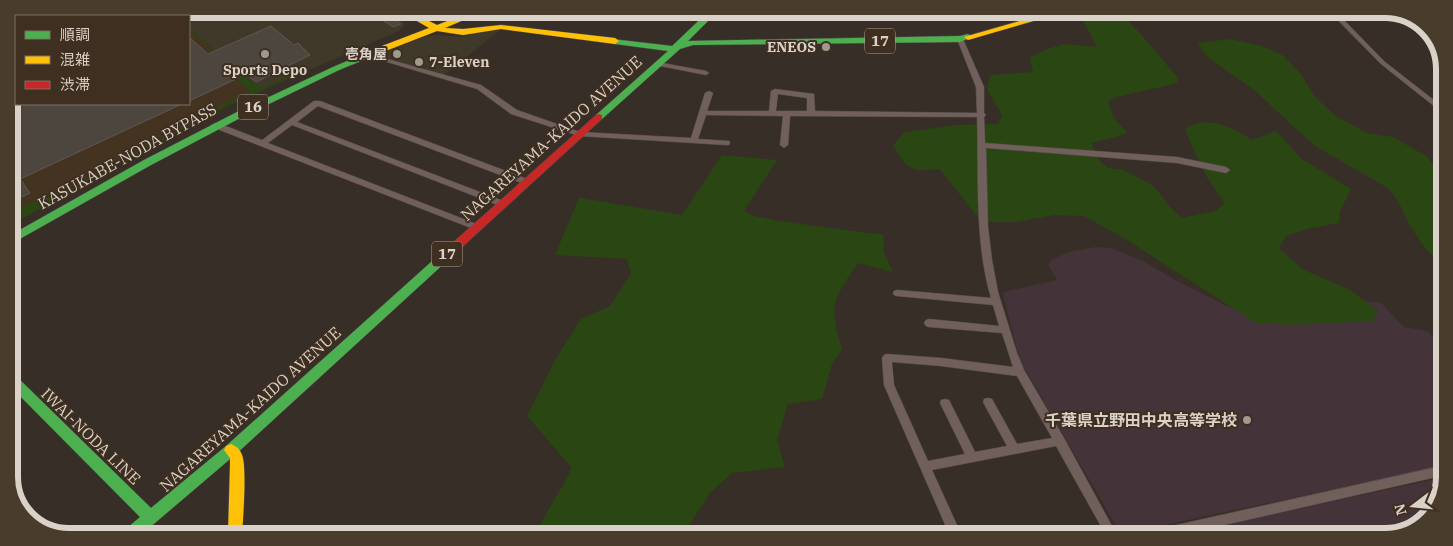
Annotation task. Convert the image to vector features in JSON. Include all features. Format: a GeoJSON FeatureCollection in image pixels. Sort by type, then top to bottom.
{"type":"FeatureCollection","features":[{"type":"Feature","properties":{"kind":"main road"},"geometry":{"type":"LineString","coordinates":[[417,18],[444,31],[457,32],[481,27],[501,27],[674,49],[707,18]]}},
{"type":"Feature","properties":{"kind":"main road","name":"KASUKABE-NODA BYPASS"},"geometry":{"type":"LineString","coordinates":[[18,228],[185,134],[297,79],[452,18]]}},
{"type":"Feature","properties":{"kind":"main road","name":"KASUKABE-NODA BYPASS"},"geometry":{"type":"LineString","coordinates":[[18,236],[163,152],[215,125],[303,83],[432,26],[458,18]]}},
{"type":"Feature","properties":{"kind":"main road","name":"NAGAREYAMA-KAIDO AVENUE"},"geometry":{"type":"LineString","coordinates":[[139,528],[231,450],[674,49],[684,44],[708,41],[960,39],[1038,18]]}},
{"type":"Feature","properties":{"kind":"main road","name":"IWAI-NODA LINE"},"geometry":{"type":"LineString","coordinates":[[18,386],[152,518]]}},
{"type":"Feature","properties":{"kind":"main road"},"geometry":{"type":"LineString","coordinates":[[231,450],[236,456],[237,464],[235,528]]}},
{"type":"Feature","properties":{"kind":"street"},"geometry":{"type":"LineString","coordinates":[[1338,18],[1384,63],[1435,105]]}},
{"type":"Feature","properties":{"kind":"street"},"geometry":{"type":"LineString","coordinates":[[960,39],[980,87],[984,227],[997,302],[1005,330],[1020,372],[1108,528]]}},
{"type":"Feature","properties":{"kind":"street"},"geometry":{"type":"LineString","coordinates":[[368,55],[479,87],[514,112],[579,134],[726,143]]}},
{"type":"Feature","properties":{"kind":"street"},"geometry":{"type":"LineString","coordinates":[[657,64],[706,73]]}},
{"type":"Feature","properties":{"kind":"street"},"geometry":{"type":"LineString","coordinates":[[772,113],[775,91],[811,96],[810,114]]}},
{"type":"Feature","properties":{"kind":"street"},"geometry":{"type":"LineString","coordinates":[[694,142],[709,93]]}},
{"type":"Feature","properties":{"kind":"street"},"geometry":{"type":"LineString","coordinates":[[263,143],[317,103],[527,182]]}},
{"type":"Feature","properties":{"kind":"street"},"geometry":{"type":"LineString","coordinates":[[703,113],[982,115]]}},
{"type":"Feature","properties":{"kind":"street"},"geometry":{"type":"LineString","coordinates":[[784,145],[787,114]]}},
{"type":"Feature","properties":{"kind":"street"},"geometry":{"type":"LineString","coordinates":[[291,122],[503,204]]}},
{"type":"Feature","properties":{"kind":"street"},"geometry":{"type":"LineString","coordinates":[[215,125],[476,228]]}},
{"type":"Feature","properties":{"kind":"street"},"geometry":{"type":"LineString","coordinates":[[982,145],[1177,160],[1226,170]]}},
{"type":"Feature","properties":{"kind":"street"},"geometry":{"type":"LineString","coordinates":[[897,293],[997,302]]}},
{"type":"Feature","properties":{"kind":"street"},"geometry":{"type":"LineString","coordinates":[[929,322],[1005,330]]}},
{"type":"Feature","properties":{"kind":"street"},"geometry":{"type":"LineString","coordinates":[[952,528],[889,385],[886,358],[941,362],[1020,372]]}},
{"type":"Feature","properties":{"kind":"street"},"geometry":{"type":"LineString","coordinates":[[988,402],[1015,450]]}},
{"type":"Feature","properties":{"kind":"street"},"geometry":{"type":"LineString","coordinates":[[945,404],[972,458]]}},
{"type":"Feature","properties":{"kind":"street"},"geometry":{"type":"LineString","coordinates":[[925,466],[1060,442]]}},
{"type":"Feature","properties":{"kind":"street"},"geometry":{"type":"LineString","coordinates":[[1185,528],[1436,472]]}},
{"type":"Feature","properties":{"kind":"shaded area"},"geometry":{"type":"Polygon","coordinates":[[[190,18],[399,18],[404,21],[404,26],[399,31],[261,91],[190,29],[190,18]]]}},
{"type":"Feature","properties":{"kind":"shaded area"},"geometry":{"type":"Polygon","coordinates":[[[190,29],[261,91],[206,116],[198,115],[193,118],[199,122],[18,221],[18,105],[190,105],[190,29]]]}},
{"type":"Feature","properties":{"kind":"shaded area"},"geometry":{"type":"Polygon","coordinates":[[[500,30],[443,76],[376,56],[424,37],[437,35],[462,37],[486,31],[500,30]]]}},
{"type":"Feature","properties":{"kind":"shaded area","name":"千葉県立野田中央高等学校"},"geometry":{"type":"Polygon","coordinates":[[[1096,247],[1111,248],[1143,261],[1175,280],[1227,306],[1260,310],[1319,298],[1380,302],[1404,327],[1428,331],[1436,343],[1436,467],[1150,528],[1117,528],[1020,361],[1003,295],[1004,292],[1057,280],[1048,265],[1051,260],[1069,252],[1096,247]]]}},
{"type":"Feature","properties":{"kind":"shaded area"},"geometry":{"type":"Polygon","coordinates":[[[1436,479],[1433,494],[1425,509],[1413,520],[1394,528],[1209,528],[1436,479]]]}},
{"type":"Feature","properties":{"kind":"green space"},"geometry":{"type":"Polygon","coordinates":[[[1085,18],[1126,18],[1177,77],[1178,83],[1116,97],[1108,102],[1114,118],[1127,132],[1120,136],[1091,143],[1099,160],[1108,168],[1124,170],[1154,186],[1169,206],[1182,218],[1216,211],[1224,203],[1205,174],[1185,130],[1201,123],[1219,124],[1252,140],[1276,131],[1302,159],[1351,189],[1340,211],[1339,223],[1307,229],[1286,236],[1279,248],[1302,269],[1350,290],[1378,311],[1373,321],[1290,325],[1256,323],[1127,240],[1084,216],[1054,215],[1016,222],[992,222],[976,215],[940,169],[917,170],[902,160],[893,145],[905,132],[957,125],[998,124],[1002,115],[987,89],[990,75],[1033,72],[1031,57],[1047,49],[1065,44],[1097,47],[1084,22],[1085,18]]]}},
{"type":"Feature","properties":{"kind":"green space"},"geometry":{"type":"Polygon","coordinates":[[[190,29],[253,84],[261,88],[294,75],[206,116],[201,115],[251,91],[237,80],[240,78],[190,29]]]}},
{"type":"Feature","properties":{"kind":"green space"},"geometry":{"type":"Polygon","coordinates":[[[1230,39],[1262,46],[1284,56],[1300,73],[1315,97],[1336,116],[1367,133],[1393,137],[1426,156],[1435,166],[1435,258],[1425,248],[1409,224],[1398,201],[1388,188],[1315,146],[1254,90],[1206,56],[1198,43],[1230,39]]]}},
{"type":"Feature","properties":{"kind":"green space"},"geometry":{"type":"Polygon","coordinates":[[[197,121],[199,122],[18,221],[18,209],[63,188],[68,190],[133,153],[197,121]]]}},
{"type":"Feature","properties":{"kind":"green space"},"geometry":{"type":"Polygon","coordinates":[[[722,155],[777,160],[744,211],[754,216],[780,221],[883,235],[884,253],[893,272],[858,263],[838,295],[834,312],[842,349],[832,364],[822,399],[788,404],[777,440],[785,467],[732,473],[710,493],[687,528],[607,528],[599,525],[598,528],[538,528],[572,468],[527,416],[555,360],[581,319],[610,306],[631,274],[627,259],[555,255],[579,198],[682,215],[722,155]]]}},
{"type":"Feature","properties":{"kind":"building"},"geometry":{"type":"Polygon","coordinates":[[[380,18],[393,18],[401,24],[393,27],[380,18]]]}},
{"type":"Feature","properties":{"kind":"building"},"geometry":{"type":"Polygon","coordinates":[[[271,26],[294,45],[298,43],[310,55],[256,82],[237,66],[236,79],[190,101],[190,38],[208,54],[271,26]]]}},
{"type":"Feature","properties":{"kind":"building"},"geometry":{"type":"Polygon","coordinates":[[[18,105],[180,105],[20,179],[30,193],[18,199],[18,105]]]}},
{"type":"Feature","properties":{"kind":"traffic: fast"},"geometry":{"type":"LineString","coordinates":[[615,41],[674,49],[707,18]]}},
{"type":"Feature","properties":{"kind":"traffic: fast"},"geometry":{"type":"LineString","coordinates":[[599,117],[677,47],[692,42],[960,39],[968,37]]}},
{"type":"Feature","properties":{"kind":"traffic: fast"},"geometry":{"type":"LineString","coordinates":[[18,236],[194,138],[288,91],[385,48]]}},
{"type":"Feature","properties":{"kind":"traffic: fast"},"geometry":{"type":"LineString","coordinates":[[138,528],[231,450],[444,257]]}},
{"type":"Feature","properties":{"kind":"traffic: fast"},"geometry":{"type":"LineString","coordinates":[[18,386],[151,518]]}},
{"type":"Feature","properties":{"kind":"traffic: slow"},"geometry":{"type":"LineString","coordinates":[[416,18],[431,26],[447,31],[463,32],[501,27],[615,41]]}},
{"type":"Feature","properties":{"kind":"traffic: slow"},"geometry":{"type":"LineString","coordinates":[[385,48],[462,18]]}},
{"type":"Feature","properties":{"kind":"traffic: slow"},"geometry":{"type":"LineString","coordinates":[[968,37],[1038,18]]}},
{"type":"Feature","properties":{"kind":"traffic: slow"},"geometry":{"type":"LineString","coordinates":[[231,450],[236,456],[237,464],[235,528]]}},
{"type":"Feature","properties":{"kind":"traffic: jam"},"geometry":{"type":"LineString","coordinates":[[444,257],[599,117]]}},
{"type":"Feature","properties":{"kind":"place","name":"ENEOS"},"geometry":{"type":"Point","coordinates":[826,47]}},
{"type":"Feature","properties":{"kind":"place","name":"Sports Depo"},"geometry":{"type":"Point","coordinates":[265,54]}},
{"type":"Feature","properties":{"kind":"place","name":"壱角屋"},"geometry":{"type":"Point","coordinates":[397,54]}},
{"type":"Feature","properties":{"kind":"place","name":"7-Eleven"},"geometry":{"type":"Point","coordinates":[419,62]}},
{"type":"Feature","properties":{"kind":"place","name":"千葉県立野田中央高等学校"},"geometry":{"type":"Point","coordinates":[1247,420]}}]}
